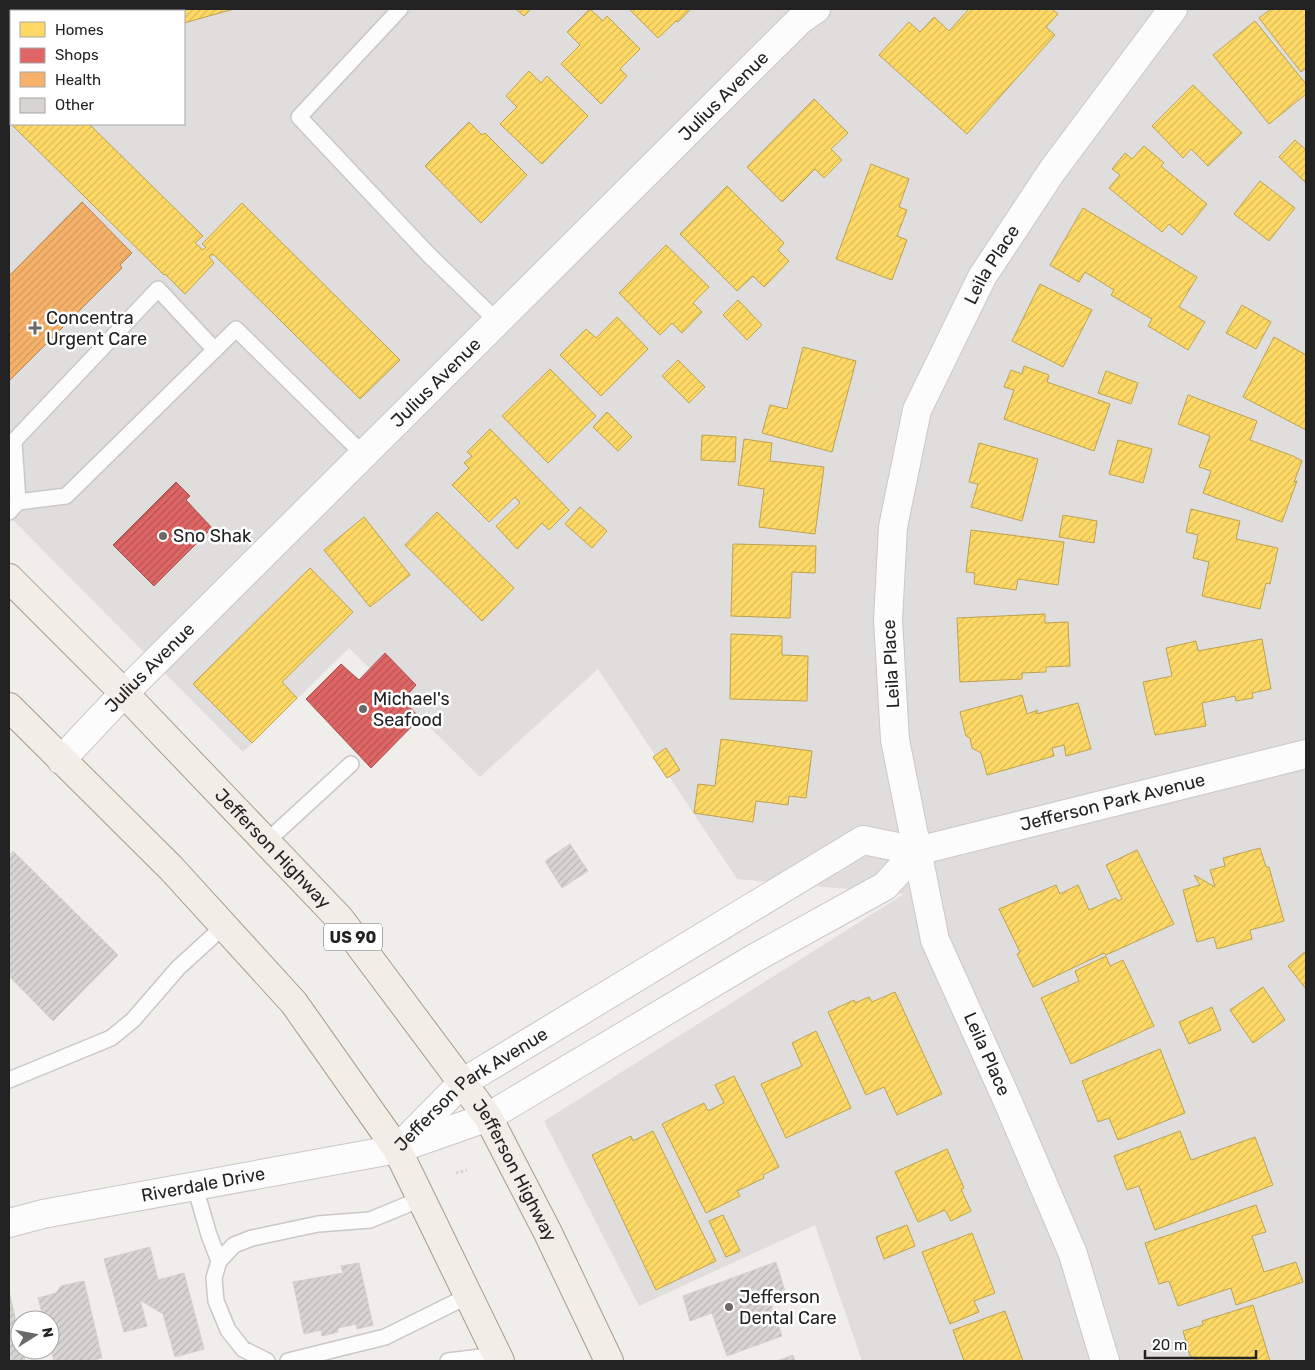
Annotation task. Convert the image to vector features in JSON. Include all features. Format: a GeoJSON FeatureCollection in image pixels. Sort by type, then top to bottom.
{"type":"FeatureCollection","features":[{"type":"Feature","properties":{"kind":"main road","name":"Jefferson Highway"},"geometry":{"type":"LineString","coordinates":[[9,578],[124,693],[340,919],[488,1117],[548,1233],[609,1361]]}},
{"type":"Feature","properties":{"kind":"main road"},"geometry":{"type":"LineString","coordinates":[[9,708],[171,868],[294,1003],[397,1149],[499,1358]]}},
{"type":"Feature","properties":{"kind":"street","name":"Julius Avenue"},"geometry":{"type":"LineString","coordinates":[[61,760],[124,693],[800,20],[816,9]]}},
{"type":"Feature","properties":{"kind":"street","name":"Leila Place"},"geometry":{"type":"LineString","coordinates":[[1105,1361],[1073,1254],[1008,1102],[935,940],[895,740],[888,620],[893,528],[917,410],[982,277],[1052,171],[1173,9]]}},
{"type":"Feature","properties":{"kind":"street","name":"Jefferson Park Avenue"},"geometry":{"type":"LineString","coordinates":[[397,1149],[462,1083],[863,840],[917,851],[1306,754]]}},
{"type":"Feature","properties":{"kind":"street","name":"Jefferson Park Avenue"},"geometry":{"type":"LineString","coordinates":[[397,1149],[488,1117],[753,959],[885,886],[917,851]]}},
{"type":"Feature","properties":{"kind":"street","name":"Riverdale Drive"},"geometry":{"type":"LineString","coordinates":[[9,1223],[43,1214],[397,1149]]}},
{"type":"Feature","properties":{"kind":"lane"},"geometry":{"type":"LineString","coordinates":[[400,9],[300,117],[428,254],[498,322]]}},
{"type":"Feature","properties":{"kind":"lane"},"geometry":{"type":"LineString","coordinates":[[215,350],[158,289],[14,441],[13,507],[66,496],[215,350],[236,329],[364,455]]}},
{"type":"Feature","properties":{"kind":"lane"},"geometry":{"type":"LineString","coordinates":[[266,842],[351,764]]}},
{"type":"Feature","properties":{"kind":"lane"},"geometry":{"type":"LineString","coordinates":[[9,1080],[111,1038],[133,1020],[178,968],[224,926]]}},
{"type":"Feature","properties":{"kind":"lane"},"geometry":{"type":"LineString","coordinates":[[195,1187],[219,1261]]}},
{"type":"Feature","properties":{"kind":"lane"},"geometry":{"type":"LineString","coordinates":[[267,1361],[243,1349],[228,1330],[216,1301],[214,1278],[219,1261],[234,1245],[252,1238],[318,1224],[370,1220],[421,1199]]}},
{"type":"Feature","properties":{"kind":"lane"},"geometry":{"type":"LineString","coordinates":[[288,1361],[385,1337],[468,1296]]}},
{"type":"Feature","properties":{"kind":"lane"},"geometry":{"type":"LineString","coordinates":[[448,1361],[499,1358]]}},
{"type":"Feature","properties":{"kind":"path"},"geometry":{"type":"LineString","coordinates":[[456,1173],[467,1170]]}},
{"type":"Feature","properties":{"kind":"shaded area"},"geometry":{"type":"Polygon","coordinates":[[[9,9],[1306,9],[1306,1361],[862,1361],[815,1225],[639,1306],[544,1121],[904,894],[737,879],[598,669],[480,777],[349,648],[243,752],[9,516],[9,9]]]}},
{"type":"Feature","properties":{"kind":"building: Homes"},"geometry":{"type":"Polygon","coordinates":[[[234,9],[185,23],[185,10],[30,10],[234,9]]]}},
{"type":"Feature","properties":{"kind":"building: Homes"},"geometry":{"type":"Polygon","coordinates":[[[516,9],[531,9],[524,16],[516,9]]]}},
{"type":"Feature","properties":{"kind":"building: Homes"},"geometry":{"type":"Polygon","coordinates":[[[590,9],[603,21],[607,16],[640,49],[620,69],[627,76],[601,104],[561,64],[580,45],[567,32],[590,9]]]}},
{"type":"Feature","properties":{"kind":"building: Homes"},"geometry":{"type":"Polygon","coordinates":[[[629,9],[691,9],[658,38],[629,9]]]}},
{"type":"Feature","properties":{"kind":"building: Homes"},"geometry":{"type":"Polygon","coordinates":[[[969,9],[1052,9],[1058,14],[1046,27],[1055,35],[967,134],[879,55],[909,22],[920,32],[934,17],[949,31],[969,9]]]}},
{"type":"Feature","properties":{"kind":"building: Homes"},"geometry":{"type":"Polygon","coordinates":[[[1271,9],[1306,9],[1306,68],[1301,72],[1259,18],[1271,9]]]}},
{"type":"Feature","properties":{"kind":"building: Homes"},"geometry":{"type":"Polygon","coordinates":[[[10,15],[9,39],[9,16],[10,15]]]}},
{"type":"Feature","properties":{"kind":"building: Homes"},"geometry":{"type":"Polygon","coordinates":[[[1255,21],[1306,84],[1306,94],[1269,124],[1213,55],[1255,21]]]}},
{"type":"Feature","properties":{"kind":"building: Homes"},"geometry":{"type":"Polygon","coordinates":[[[10,66],[10,122],[9,121],[10,66]]]}},
{"type":"Feature","properties":{"kind":"building: Homes"},"geometry":{"type":"Polygon","coordinates":[[[529,71],[541,83],[547,76],[588,116],[542,164],[500,124],[517,107],[506,96],[529,71]]]}},
{"type":"Feature","properties":{"kind":"building: Homes"},"geometry":{"type":"Polygon","coordinates":[[[1193,85],[1242,133],[1208,166],[1191,149],[1183,158],[1152,126],[1193,85]]]}},
{"type":"Feature","properties":{"kind":"building: Homes"},"geometry":{"type":"Polygon","coordinates":[[[814,99],[848,133],[831,149],[842,160],[824,178],[815,169],[782,202],[747,167],[814,99]]]}},
{"type":"Feature","properties":{"kind":"building: Homes"},"geometry":{"type":"Polygon","coordinates":[[[469,122],[482,135],[485,133],[527,175],[481,223],[425,166],[469,122]]]}},
{"type":"Feature","properties":{"kind":"building: Homes"},"geometry":{"type":"Polygon","coordinates":[[[12,125],[90,125],[203,236],[195,243],[203,250],[206,247],[202,244],[242,203],[400,360],[360,399],[213,254],[209,257],[214,263],[185,294],[12,125]]]}},
{"type":"Feature","properties":{"kind":"building: Homes"},"geometry":{"type":"Polygon","coordinates":[[[1295,140],[1306,150],[1306,183],[1279,157],[1295,140]]]}},
{"type":"Feature","properties":{"kind":"building: Homes"},"geometry":{"type":"Polygon","coordinates":[[[1144,146],[1164,163],[1161,166],[1207,204],[1182,235],[1169,224],[1162,232],[1109,188],[1120,175],[1112,169],[1125,153],[1132,159],[1144,146]]]}},
{"type":"Feature","properties":{"kind":"building: Homes"},"geometry":{"type":"Polygon","coordinates":[[[871,164],[909,179],[899,207],[907,210],[897,236],[907,240],[892,280],[836,259],[871,164]]]}},
{"type":"Feature","properties":{"kind":"building: Homes"},"geometry":{"type":"Polygon","coordinates":[[[1260,181],[1295,208],[1269,241],[1234,214],[1260,181]]]}},
{"type":"Feature","properties":{"kind":"building: Homes"},"geometry":{"type":"Polygon","coordinates":[[[727,186],[784,243],[778,250],[789,261],[764,287],[753,276],[737,291],[680,234],[727,186]]]}},
{"type":"Feature","properties":{"kind":"building: Homes"},"geometry":{"type":"Polygon","coordinates":[[[1083,208],[1197,277],[1179,307],[1205,322],[1188,350],[1148,326],[1152,319],[1111,295],[1114,290],[1085,272],[1079,282],[1050,265],[1083,208]]]}},
{"type":"Feature","properties":{"kind":"building: Homes"},"geometry":{"type":"Polygon","coordinates":[[[666,245],[709,287],[693,303],[702,312],[682,333],[672,323],[660,335],[619,293],[666,245]]]}},
{"type":"Feature","properties":{"kind":"building: Homes"},"geometry":{"type":"Polygon","coordinates":[[[1040,284],[1092,310],[1063,367],[1012,341],[1040,284]]]}},
{"type":"Feature","properties":{"kind":"building: Homes"},"geometry":{"type":"Polygon","coordinates":[[[738,300],[762,325],[747,340],[723,315],[738,300]]]}},
{"type":"Feature","properties":{"kind":"building: Homes"},"geometry":{"type":"Polygon","coordinates":[[[1242,305],[1271,322],[1256,349],[1226,333],[1242,305]]]}},
{"type":"Feature","properties":{"kind":"building: Homes"},"geometry":{"type":"Polygon","coordinates":[[[617,317],[648,349],[601,396],[560,355],[586,329],[596,338],[617,317]]]}},
{"type":"Feature","properties":{"kind":"building: Homes"},"geometry":{"type":"Polygon","coordinates":[[[1274,337],[1306,355],[1306,430],[1243,397],[1274,337]]]}},
{"type":"Feature","properties":{"kind":"building: Homes"},"geometry":{"type":"Polygon","coordinates":[[[803,347],[856,361],[832,452],[762,433],[770,405],[787,409],[803,347]]]}},
{"type":"Feature","properties":{"kind":"building: Homes"},"geometry":{"type":"Polygon","coordinates":[[[678,360],[705,387],[689,403],[662,376],[678,360]]]}},
{"type":"Feature","properties":{"kind":"building: Homes"},"geometry":{"type":"Polygon","coordinates":[[[1024,366],[1049,375],[1047,382],[1110,404],[1094,451],[1004,419],[1014,390],[1004,387],[1011,370],[1022,374],[1024,366]]]}},
{"type":"Feature","properties":{"kind":"building: Homes"},"geometry":{"type":"Polygon","coordinates":[[[550,369],[596,416],[548,463],[502,416],[550,369]]]}},
{"type":"Feature","properties":{"kind":"building: Homes"},"geometry":{"type":"Polygon","coordinates":[[[1106,371],[1138,383],[1131,404],[1098,393],[1106,371]]]}},
{"type":"Feature","properties":{"kind":"building: Homes"},"geometry":{"type":"Polygon","coordinates":[[[1188,395],[1257,421],[1250,440],[1302,461],[1282,522],[1203,493],[1211,471],[1199,467],[1210,436],[1178,424],[1188,395]]]}},
{"type":"Feature","properties":{"kind":"building: Homes"},"geometry":{"type":"Polygon","coordinates":[[[607,412],[632,437],[618,451],[593,427],[607,412]]]}},
{"type":"Feature","properties":{"kind":"building: Homes"},"geometry":{"type":"Polygon","coordinates":[[[490,429],[569,510],[549,530],[542,523],[517,549],[496,526],[520,503],[515,497],[489,522],[452,485],[469,468],[464,463],[472,456],[467,452],[490,429]]]}},
{"type":"Feature","properties":{"kind":"building: Homes"},"geometry":{"type":"Polygon","coordinates":[[[702,435],[736,437],[735,462],[701,460],[702,435]]]}},
{"type":"Feature","properties":{"kind":"building: Homes"},"geometry":{"type":"Polygon","coordinates":[[[744,439],[772,443],[770,461],[824,467],[815,534],[759,527],[764,489],[738,485],[744,439]]]}},
{"type":"Feature","properties":{"kind":"building: Homes"},"geometry":{"type":"Polygon","coordinates":[[[1118,440],[1152,449],[1143,483],[1109,474],[1118,440]]]}},
{"type":"Feature","properties":{"kind":"building: Homes"},"geometry":{"type":"Polygon","coordinates":[[[979,443],[1038,459],[1022,521],[971,507],[978,484],[969,482],[979,443]]]}},
{"type":"Feature","properties":{"kind":"building: Homes"},"geometry":{"type":"Polygon","coordinates":[[[580,507],[607,531],[592,548],[565,524],[580,507]]]}},
{"type":"Feature","properties":{"kind":"building: Homes"},"geometry":{"type":"Polygon","coordinates":[[[1191,509],[1240,521],[1236,539],[1278,548],[1270,584],[1266,583],[1260,609],[1202,596],[1209,562],[1193,558],[1198,535],[1186,532],[1191,509]]]}},
{"type":"Feature","properties":{"kind":"building: Homes"},"geometry":{"type":"Polygon","coordinates":[[[437,512],[514,588],[482,621],[405,545],[437,512]]]}},
{"type":"Feature","properties":{"kind":"building: Homes"},"geometry":{"type":"Polygon","coordinates":[[[1063,515],[1097,521],[1094,543],[1059,537],[1063,515]]]}},
{"type":"Feature","properties":{"kind":"building: Homes"},"geometry":{"type":"Polygon","coordinates":[[[364,517],[410,575],[370,607],[324,550],[364,517]]]}},
{"type":"Feature","properties":{"kind":"building: Homes"},"geometry":{"type":"Polygon","coordinates":[[[971,530],[1064,542],[1058,585],[1018,579],[1016,590],[974,584],[975,573],[966,572],[971,530]]]}},
{"type":"Feature","properties":{"kind":"building: Homes"},"geometry":{"type":"Polygon","coordinates":[[[733,544],[816,546],[815,573],[792,572],[790,618],[731,616],[733,544]]]}},
{"type":"Feature","properties":{"kind":"building: Homes"},"geometry":{"type":"Polygon","coordinates":[[[310,568],[353,612],[282,682],[297,698],[252,743],[193,684],[310,568]]]}},
{"type":"Feature","properties":{"kind":"building: Homes"},"geometry":{"type":"Polygon","coordinates":[[[1045,614],[1045,623],[1068,622],[1070,666],[1046,667],[1046,672],[1022,673],[1022,679],[960,682],[957,618],[1045,614]]]}},
{"type":"Feature","properties":{"kind":"building: Homes"},"geometry":{"type":"Polygon","coordinates":[[[731,634],[782,636],[782,655],[808,656],[807,701],[730,699],[731,634]]]}},
{"type":"Feature","properties":{"kind":"building: Homes"},"geometry":{"type":"Polygon","coordinates":[[[1262,639],[1271,689],[1252,693],[1253,698],[1236,701],[1235,696],[1202,703],[1206,726],[1155,735],[1143,682],[1172,676],[1166,648],[1196,641],[1198,651],[1262,639]]]}},
{"type":"Feature","properties":{"kind":"building: Homes"},"geometry":{"type":"Polygon","coordinates":[[[1022,695],[1027,714],[1038,710],[1036,714],[1078,703],[1091,749],[1066,756],[1064,745],[1052,748],[1054,756],[987,775],[981,753],[972,748],[970,738],[966,736],[960,712],[1022,695]]]}},
{"type":"Feature","properties":{"kind":"building: Homes"},"geometry":{"type":"Polygon","coordinates":[[[721,739],[812,751],[806,798],[789,796],[788,805],[756,801],[753,822],[694,813],[698,784],[715,786],[721,739]]]}},
{"type":"Feature","properties":{"kind":"building: Homes"},"geometry":{"type":"Polygon","coordinates":[[[666,748],[680,770],[667,778],[653,757],[666,748]]]}},
{"type":"Feature","properties":{"kind":"building: Homes"},"geometry":{"type":"Polygon","coordinates":[[[1260,848],[1266,867],[1269,867],[1284,921],[1250,930],[1252,939],[1217,949],[1214,937],[1197,942],[1183,890],[1200,885],[1194,875],[1215,887],[1210,870],[1225,866],[1223,858],[1260,848]]]}},
{"type":"Feature","properties":{"kind":"building: Homes"},"geometry":{"type":"Polygon","coordinates":[[[1137,850],[1174,924],[1106,955],[1104,953],[1033,987],[1017,954],[1020,952],[999,909],[1056,885],[1060,894],[1078,885],[1089,910],[1116,898],[1118,901],[1122,899],[1106,865],[1137,850]]]}},
{"type":"Feature","properties":{"kind":"building: Homes"},"geometry":{"type":"Polygon","coordinates":[[[1306,951],[1306,989],[1288,966],[1306,951]]]}},
{"type":"Feature","properties":{"kind":"building: Homes"},"geometry":{"type":"Polygon","coordinates":[[[1106,956],[1110,966],[1123,960],[1154,1026],[1071,1064],[1041,998],[1079,981],[1075,971],[1106,956]]]}},
{"type":"Feature","properties":{"kind":"building: Homes"},"geometry":{"type":"Polygon","coordinates":[[[1263,987],[1285,1020],[1253,1043],[1230,1010],[1263,987]]]}},
{"type":"Feature","properties":{"kind":"building: Homes"},"geometry":{"type":"Polygon","coordinates":[[[895,992],[942,1094],[897,1115],[884,1087],[866,1095],[828,1012],[854,1000],[855,1003],[869,997],[872,1002],[895,992]]]}},
{"type":"Feature","properties":{"kind":"building: Homes"},"geometry":{"type":"Polygon","coordinates":[[[1212,1007],[1221,1030],[1189,1044],[1179,1022],[1212,1007]]]}},
{"type":"Feature","properties":{"kind":"building: Homes"},"geometry":{"type":"Polygon","coordinates":[[[816,1031],[851,1108],[786,1138],[761,1084],[802,1066],[792,1043],[816,1031]]]}},
{"type":"Feature","properties":{"kind":"building: Homes"},"geometry":{"type":"Polygon","coordinates":[[[1160,1049],[1185,1113],[1118,1140],[1109,1118],[1098,1122],[1082,1081],[1160,1049]]]}},
{"type":"Feature","properties":{"kind":"building: Homes"},"geometry":{"type":"Polygon","coordinates":[[[734,1076],[779,1167],[763,1175],[764,1178],[737,1191],[740,1196],[706,1213],[662,1124],[704,1103],[708,1111],[724,1103],[715,1085],[734,1076]]]}},
{"type":"Feature","properties":{"kind":"building: Homes"},"geometry":{"type":"Polygon","coordinates":[[[653,1131],[716,1261],[656,1290],[592,1155],[631,1136],[633,1141],[653,1131]]]}},
{"type":"Feature","properties":{"kind":"building: Homes"},"geometry":{"type":"Polygon","coordinates":[[[1180,1131],[1191,1160],[1255,1137],[1273,1185],[1155,1230],[1139,1186],[1127,1190],[1114,1156],[1180,1131]]]}},
{"type":"Feature","properties":{"kind":"building: Homes"},"geometry":{"type":"Polygon","coordinates":[[[947,1149],[964,1188],[961,1189],[971,1211],[951,1221],[945,1210],[918,1222],[895,1172],[947,1149]]]}},
{"type":"Feature","properties":{"kind":"building: Homes"},"geometry":{"type":"Polygon","coordinates":[[[1256,1205],[1266,1232],[1252,1236],[1264,1272],[1296,1262],[1303,1282],[1236,1305],[1231,1288],[1178,1306],[1169,1281],[1159,1284],[1145,1243],[1256,1205]]]}},
{"type":"Feature","properties":{"kind":"building: Homes"},"geometry":{"type":"Polygon","coordinates":[[[723,1215],[740,1251],[726,1257],[709,1221],[723,1215]]]}},
{"type":"Feature","properties":{"kind":"building: Homes"},"geometry":{"type":"Polygon","coordinates":[[[907,1225],[915,1246],[884,1259],[876,1237],[907,1225]]]}},
{"type":"Feature","properties":{"kind":"building: Homes"},"geometry":{"type":"Polygon","coordinates":[[[972,1233],[995,1293],[974,1301],[979,1312],[950,1324],[922,1252],[972,1233]]]}},
{"type":"Feature","properties":{"kind":"building: Homes"},"geometry":{"type":"Polygon","coordinates":[[[1253,1305],[1270,1361],[1195,1361],[1195,1358],[1190,1356],[1183,1331],[1203,1325],[1202,1321],[1253,1305]]]}},
{"type":"Feature","properties":{"kind":"building: Homes"},"geometry":{"type":"Polygon","coordinates":[[[1005,1311],[1023,1361],[964,1361],[953,1330],[1005,1311]]]}},
{"type":"Feature","properties":{"kind":"building: Shops","name":"Sno Shak"},"geometry":{"type":"Polygon","coordinates":[[[176,482],[190,496],[186,500],[212,528],[154,586],[113,545],[176,482]]]}},
{"type":"Feature","properties":{"kind":"building: Shops","name":"Michael's Seafood"},"geometry":{"type":"Polygon","coordinates":[[[385,653],[416,685],[403,700],[420,718],[371,768],[306,699],[341,664],[359,680],[385,653]]]}},
{"type":"Feature","properties":{"kind":"building: Health","name":"Concentra Urgent Care"},"geometry":{"type":"Polygon","coordinates":[[[82,202],[132,253],[120,265],[122,268],[9,381],[9,276],[82,202]]]}},
{"type":"Feature","properties":{"kind":"building: Other"},"geometry":{"type":"Polygon","coordinates":[[[570,844],[588,871],[562,888],[545,861],[570,844]]]}},
{"type":"Feature","properties":{"kind":"building: Other"},"geometry":{"type":"Polygon","coordinates":[[[13,851],[118,955],[53,1021],[9,976],[9,855],[13,851]]]}},
{"type":"Feature","properties":{"kind":"building: Other"},"geometry":{"type":"Polygon","coordinates":[[[150,1247],[158,1280],[184,1273],[204,1349],[175,1357],[163,1314],[140,1300],[147,1326],[124,1332],[104,1259],[150,1247]]]}},
{"type":"Feature","properties":{"kind":"building: Other","name":"Jefferson Dental Care"},"geometry":{"type":"Polygon","coordinates":[[[776,1262],[786,1294],[770,1301],[782,1336],[727,1356],[712,1313],[690,1321],[683,1296],[776,1262]]]}},
{"type":"Feature","properties":{"kind":"building: Other"},"geometry":{"type":"Polygon","coordinates":[[[359,1263],[373,1325],[357,1329],[356,1324],[338,1328],[338,1332],[322,1336],[321,1330],[304,1334],[293,1282],[343,1273],[341,1266],[359,1263]]]}},
{"type":"Feature","properties":{"kind":"building: Other"},"geometry":{"type":"Polygon","coordinates":[[[84,1281],[102,1358],[88,1361],[54,1361],[60,1360],[60,1310],[41,1310],[38,1298],[56,1293],[61,1286],[84,1281]]]}},
{"type":"Feature","properties":{"kind":"building: Other"},"geometry":{"type":"Polygon","coordinates":[[[9,1291],[13,1310],[10,1310],[10,1360],[25,1361],[9,1361],[9,1291]]]}},
{"type":"Feature","properties":{"kind":"building: Other"},"geometry":{"type":"Polygon","coordinates":[[[793,1355],[795,1361],[777,1361],[793,1355]]]}},
{"type":"Feature","properties":{"kind":"place","name":"Concentra Urgent Care"},"geometry":{"type":"Point","coordinates":[35,328]}},
{"type":"Feature","properties":{"kind":"place","name":"Sno Shak"},"geometry":{"type":"Point","coordinates":[163,536]}},
{"type":"Feature","properties":{"kind":"place","name":"Michael's Seafood"},"geometry":{"type":"Point","coordinates":[363,709]}},
{"type":"Feature","properties":{"kind":"place","name":"Jefferson Dental Care"},"geometry":{"type":"Point","coordinates":[729,1307]}}]}
